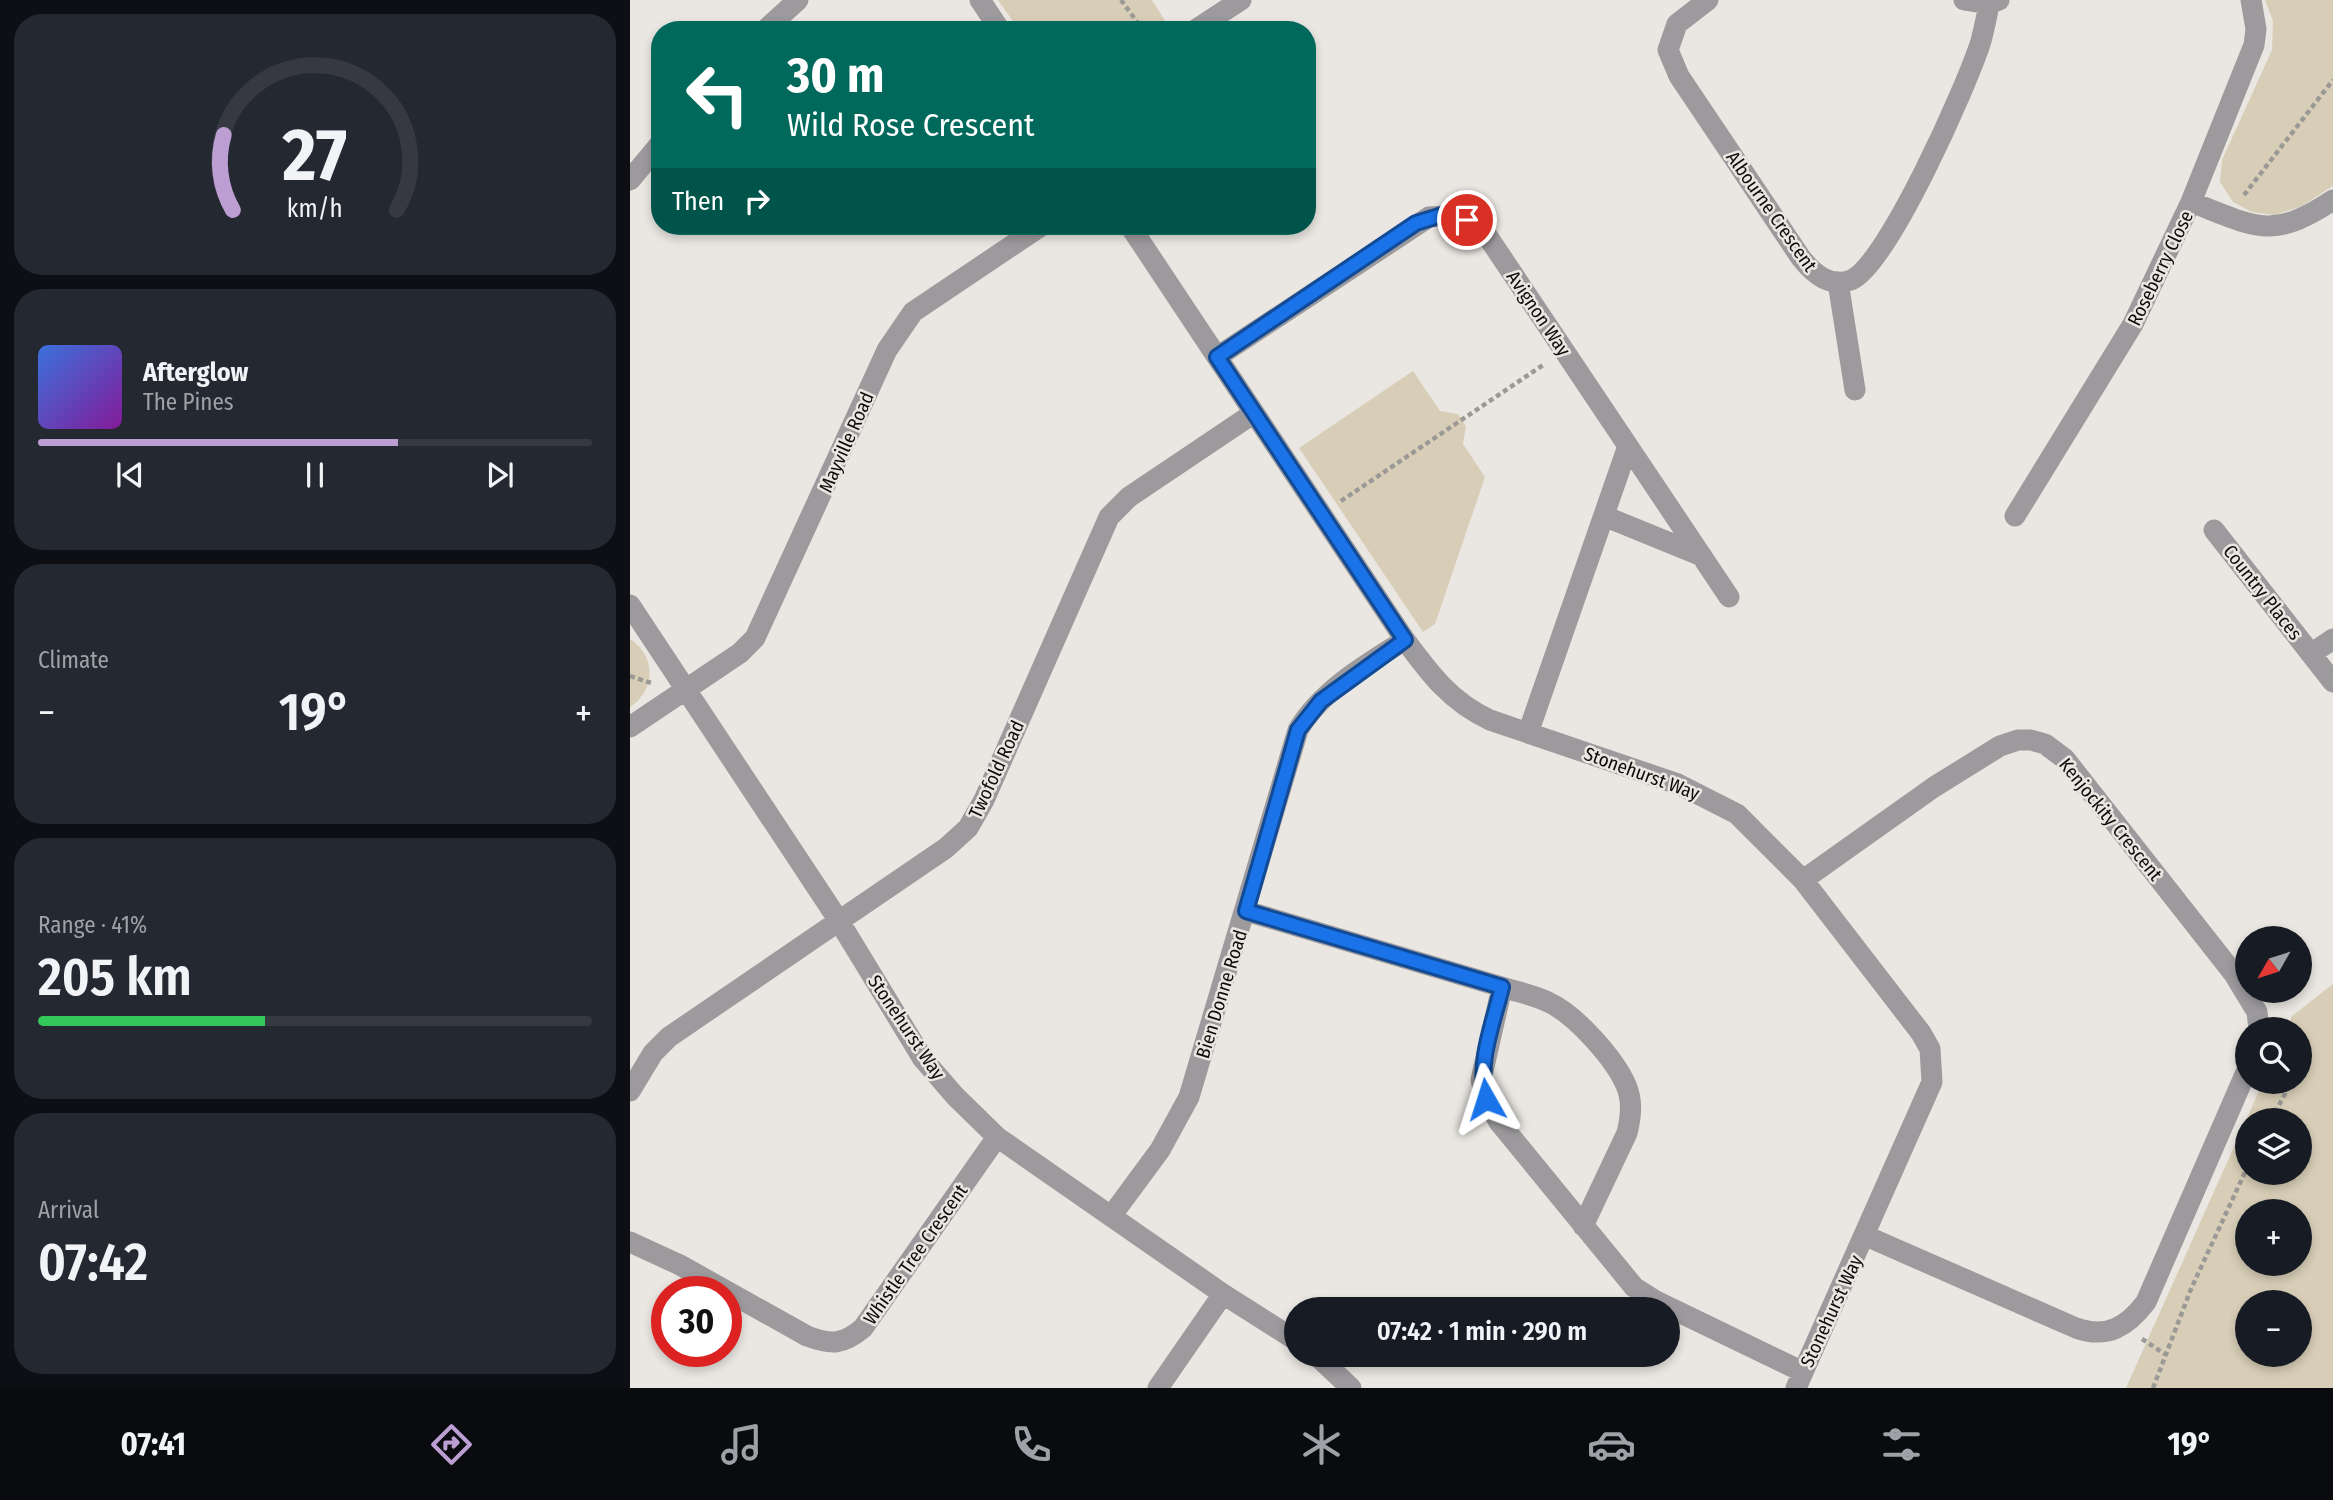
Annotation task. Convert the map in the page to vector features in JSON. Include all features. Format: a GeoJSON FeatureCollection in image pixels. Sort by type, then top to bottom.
{"type":"FeatureCollection","features":[{"type":"Feature","properties":{"kind":"street"},"geometry":{"type":"LineString","coordinates":[[775,21],[798,0]]}},
{"type":"Feature","properties":{"kind":"street"},"geometry":{"type":"LineString","coordinates":[[980,0],[994,21]]}},
{"type":"Feature","properties":{"kind":"street"},"geometry":{"type":"LineString","coordinates":[[1209,21],[1241,0]]}},
{"type":"Feature","properties":{"kind":"street","name":"Albourne Crescent"},"geometry":{"type":"LineString","coordinates":[[1708,0],[1676,24],[1668,50],[1679,76],[1801,258],[1819,277],[1838,282],[1860,274],[1873,261],[1906,207],[1972,65],[1994,2]]}},
{"type":"Feature","properties":{"kind":"street"},"geometry":{"type":"LineString","coordinates":[[1964,0],[1994,2]]}},
{"type":"Feature","properties":{"kind":"street","name":"Roseberry Close"},"geometry":{"type":"LineString","coordinates":[[2015,516],[2133,324],[2191,202],[2254,45],[2256,29],[2251,0]]}},
{"type":"Feature","properties":{"kind":"street"},"geometry":{"type":"LineString","coordinates":[[630,180],[651,155]]}},
{"type":"Feature","properties":{"kind":"street"},"geometry":{"type":"LineString","coordinates":[[2191,202],[2249,225],[2279,227],[2307,217],[2333,200]]}},
{"type":"Feature","properties":{"kind":"street","name":"Avignon Way"},"geometry":{"type":"LineString","coordinates":[[1217,357],[1416,223],[1442,215],[1467,220],[1488,237],[1730,597]]}},
{"type":"Feature","properties":{"kind":"street","name":"Mayville Road"},"geometry":{"type":"LineString","coordinates":[[687,688],[740,653],[755,638],[887,350],[906,318],[934,296],[1027,235]]}},
{"type":"Feature","properties":{"kind":"street","name":"Stonehurst Way"},"geometry":{"type":"LineString","coordinates":[[1135,235],[1405,640],[1454,700],[1478,715],[1678,784],[1718,803],[1764,839],[1803,880],[1921,1033],[1930,1049],[1932,1082],[1866,1236],[1799,1380]]}},
{"type":"Feature","properties":{"kind":"street"},"geometry":{"type":"LineString","coordinates":[[1838,282],[1855,390]]}},
{"type":"Feature","properties":{"kind":"street","name":"Twofold Road"},"geometry":{"type":"LineString","coordinates":[[630,1091],[653,1053],[669,1037],[946,848],[968,828],[984,800],[1103,527],[1117,507],[1254,413]]}},
{"type":"Feature","properties":{"kind":"street"},"geometry":{"type":"LineString","coordinates":[[1528,733],[1628,446]]}},
{"type":"Feature","properties":{"kind":"street"},"geometry":{"type":"LineString","coordinates":[[1604,516],[1702,556]]}},
{"type":"Feature","properties":{"kind":"street","name":"Country Places"},"geometry":{"type":"LineString","coordinates":[[2214,530],[2333,682]]}},
{"type":"Feature","properties":{"kind":"street","name":"Stonehurst Way"},"geometry":{"type":"LineString","coordinates":[[630,605],[839,921],[923,1059],[955,1096],[997,1137],[1223,1294],[1284,1333]]}},
{"type":"Feature","properties":{"kind":"street","name":"Country Places"},"geometry":{"type":"LineString","coordinates":[[2311,653],[2333,639]]}},
{"type":"Feature","properties":{"kind":"street","name":"Bien Donne Road"},"geometry":{"type":"LineString","coordinates":[[1112,1215],[1160,1150],[1188,1097],[1246,911],[1291,746],[1303,722],[1321,701],[1405,640]]}},
{"type":"Feature","properties":{"kind":"street"},"geometry":{"type":"LineString","coordinates":[[630,727],[687,688]]}},
{"type":"Feature","properties":{"kind":"street","name":"Kenjockity Crescent"},"geometry":{"type":"LineString","coordinates":[[1803,880],[1983,755],[2018,740],[2045,744],[2065,759],[2235,974],[2258,1017]]}},
{"type":"Feature","properties":{"kind":"street"},"geometry":{"type":"LineString","coordinates":[[1246,911],[1541,999],[1564,1011],[1581,1027],[1626,1086],[1631,1110],[1627,1133],[1583,1226]]}},
{"type":"Feature","properties":{"kind":"street"},"geometry":{"type":"LineString","coordinates":[[1502,987],[1481,1080],[1486,1099],[1499,1122],[1634,1287],[1799,1380]]}},
{"type":"Feature","properties":{"kind":"street"},"geometry":{"type":"LineString","coordinates":[[1866,1236],[2076,1328],[2091,1333],[2107,1333],[2134,1317],[2146,1302],[2237,1094]]}},
{"type":"Feature","properties":{"kind":"street","name":"Whistle Tree Crescent"},"geometry":{"type":"LineString","coordinates":[[630,1242],[704,1277],[807,1336],[824,1343],[839,1343],[851,1338],[868,1322],[997,1137]]}},
{"type":"Feature","properties":{"kind":"street"},"geometry":{"type":"LineString","coordinates":[[1158,1388],[1223,1294]]}},
{"type":"Feature","properties":{"kind":"street"},"geometry":{"type":"LineString","coordinates":[[1329,1367],[1351,1388]]}},
{"type":"Feature","properties":{"kind":"path"},"geometry":{"type":"LineString","coordinates":[[1121,0],[1136,21]]}},
{"type":"Feature","properties":{"kind":"path"},"geometry":{"type":"LineString","coordinates":[[2235,219],[2244,194],[2333,80]]}},
{"type":"Feature","properties":{"kind":"path"},"geometry":{"type":"LineString","coordinates":[[1321,515],[1564,351]]}},
{"type":"Feature","properties":{"kind":"path"},"geometry":{"type":"LineString","coordinates":[[2153,1388],[2191,1289],[2239,1185]]}},
{"type":"Feature","properties":{"kind":"shaded area"},"geometry":{"type":"Polygon","coordinates":[[[998,0],[1152,0],[1165,21],[1013,21],[998,0]]]}},
{"type":"Feature","properties":{"kind":"shaded area"},"geometry":{"type":"Polygon","coordinates":[[[2265,0],[2333,0],[2333,186],[2300,207],[2274,215],[2252,212],[2233,202],[2220,182],[2222,160],[2272,50],[2273,21],[2265,0]]]}},
{"type":"Feature","properties":{"kind":"shaded area"},"geometry":{"type":"Polygon","coordinates":[[[1413,371],[1440,411],[1458,414],[1466,426],[1463,444],[1485,477],[1435,624],[1423,632],[1299,448],[1413,371]]]}},
{"type":"Feature","properties":{"kind":"shaded area"},"geometry":{"type":"Polygon","coordinates":[[[630,639],[645,655],[650,673],[644,692],[630,707],[630,639]]]}},
{"type":"Feature","properties":{"kind":"shaded area"},"geometry":{"type":"Polygon","coordinates":[[[2333,984],[2333,1388],[2126,1388],[2235,1145],[2235,1185],[2312,1185],[2312,1108],[2251,1108],[2258,1094],[2312,1094],[2312,1017],[2292,1017],[2333,984]]]}},
{"type":"Feature","properties":{"kind":"route"},"geometry":{"type":"LineString","coordinates":[[1467,220],[1442,215],[1416,223],[1217,357],[1405,640],[1350,677],[1321,701],[1308,713],[1298,730],[1291,746],[1246,911],[1502,987],[1483,1063],[1481,1080],[1486,1099]]}}]}
